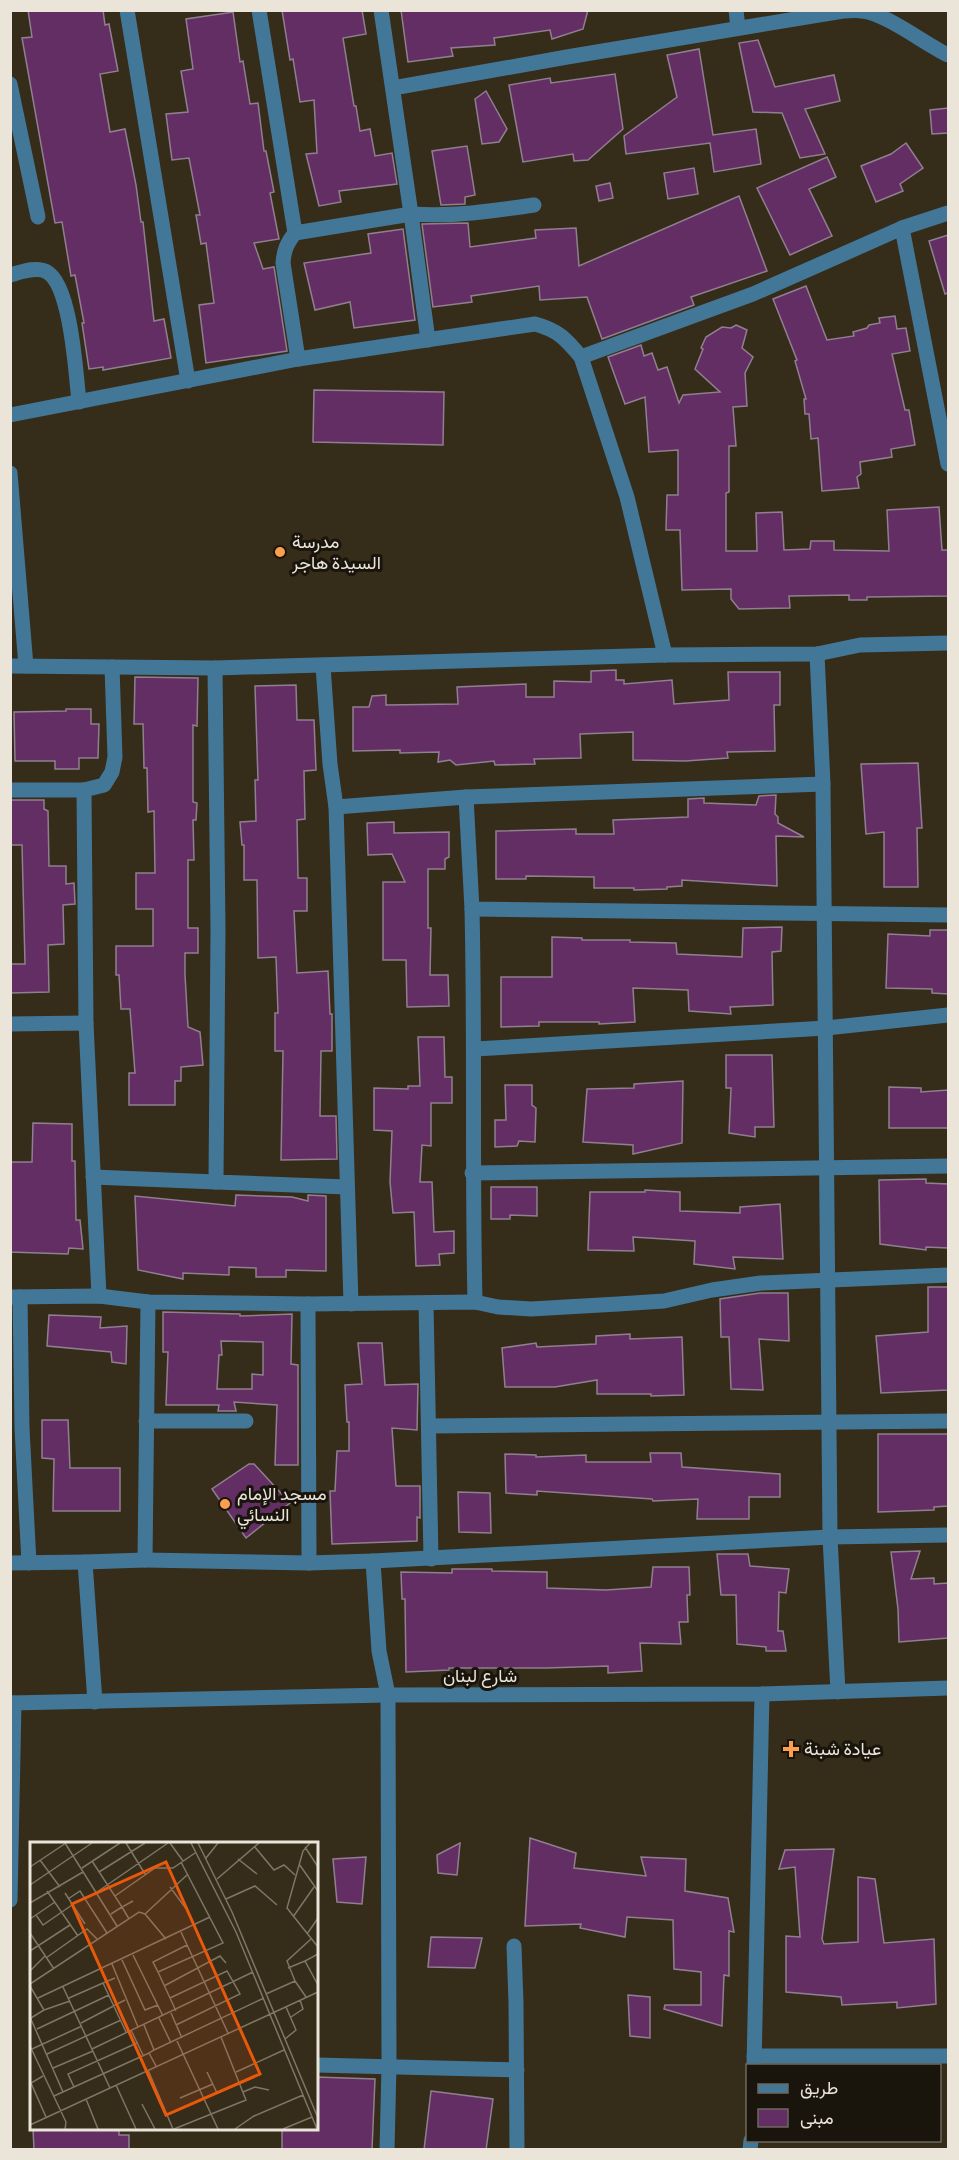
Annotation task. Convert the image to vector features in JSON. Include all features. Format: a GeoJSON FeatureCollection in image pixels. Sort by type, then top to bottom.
{"type":"FeatureCollection","features":[{"type":"Feature","properties":{"kind":"street"},"geometry":{"type":"LineString","coordinates":[[127,10],[188,381]]}},
{"type":"Feature","properties":{"kind":"street"},"geometry":{"type":"LineString","coordinates":[[259,10],[296,233],[284,251],[283,263],[298,359]]}},
{"type":"Feature","properties":{"kind":"street"},"geometry":{"type":"LineString","coordinates":[[381,10],[428,340]]}},
{"type":"Feature","properties":{"kind":"street"},"geometry":{"type":"LineString","coordinates":[[736,10],[738,28]]}},
{"type":"Feature","properties":{"kind":"street"},"geometry":{"type":"LineString","coordinates":[[393,88],[843,11],[862,10],[878,15],[948,55]]}},
{"type":"Feature","properties":{"kind":"street"},"geometry":{"type":"LineString","coordinates":[[10,84],[38,217]]}},
{"type":"Feature","properties":{"kind":"street"},"geometry":{"type":"LineString","coordinates":[[296,233],[411,214],[455,214],[534,205]]}},
{"type":"Feature","properties":{"kind":"street"},"geometry":{"type":"LineString","coordinates":[[581,357],[753,294],[902,228],[948,213]]}},
{"type":"Feature","properties":{"kind":"street"},"geometry":{"type":"LineString","coordinates":[[902,228],[948,464]]}},
{"type":"Feature","properties":{"kind":"street"},"geometry":{"type":"LineString","coordinates":[[10,275],[34,269],[46,271],[55,278],[64,298],[80,402]]}},
{"type":"Feature","properties":{"kind":"street"},"geometry":{"type":"LineString","coordinates":[[10,415],[298,359],[535,324],[553,329],[567,340],[581,357],[627,497],[665,655]]}},
{"type":"Feature","properties":{"kind":"street"},"geometry":{"type":"LineString","coordinates":[[10,473],[18,666],[215,668],[665,655],[817,654],[860,645],[948,643]]}},
{"type":"Feature","properties":{"kind":"street"},"geometry":{"type":"LineString","coordinates":[[817,654],[823,784],[830,1537],[838,1692]]}},
{"type":"Feature","properties":{"kind":"street"},"geometry":{"type":"LineString","coordinates":[[323,666],[330,764],[336,807],[351,1304]]}},
{"type":"Feature","properties":{"kind":"street"},"geometry":{"type":"LineString","coordinates":[[10,790],[84,790],[104,785],[112,772],[116,757],[112,667]]}},
{"type":"Feature","properties":{"kind":"street"},"geometry":{"type":"LineString","coordinates":[[215,668],[218,928],[216,1182]]}},
{"type":"Feature","properties":{"kind":"street"},"geometry":{"type":"LineString","coordinates":[[336,807],[466,797],[823,784]]}},
{"type":"Feature","properties":{"kind":"street"},"geometry":{"type":"LineString","coordinates":[[84,790],[86,1023],[99,1296]]}},
{"type":"Feature","properties":{"kind":"street"},"geometry":{"type":"LineString","coordinates":[[466,797],[472,909],[475,1049],[472,1173],[475,1302]]}},
{"type":"Feature","properties":{"kind":"street"},"geometry":{"type":"LineString","coordinates":[[472,909],[948,915]]}},
{"type":"Feature","properties":{"kind":"street"},"geometry":{"type":"LineString","coordinates":[[475,1049],[826,1028],[948,1015]]}},
{"type":"Feature","properties":{"kind":"street"},"geometry":{"type":"LineString","coordinates":[[10,1024],[86,1023]]}},
{"type":"Feature","properties":{"kind":"street"},"geometry":{"type":"LineString","coordinates":[[472,1173],[948,1166]]}},
{"type":"Feature","properties":{"kind":"street"},"geometry":{"type":"LineString","coordinates":[[93,1177],[347,1187]]}},
{"type":"Feature","properties":{"kind":"street"},"geometry":{"type":"LineString","coordinates":[[29,1563],[16,1428],[15,1297],[99,1296],[148,1302],[308,1304],[475,1302],[498,1307],[531,1309],[664,1301],[712,1290],[761,1283],[948,1275]]}},
{"type":"Feature","properties":{"kind":"street"},"geometry":{"type":"LineString","coordinates":[[145,1560],[148,1302]]}},
{"type":"Feature","properties":{"kind":"street"},"geometry":{"type":"LineString","coordinates":[[426,1303],[431,1559]]}},
{"type":"Feature","properties":{"kind":"street"},"geometry":{"type":"LineString","coordinates":[[308,1304],[309,1563]]}},
{"type":"Feature","properties":{"kind":"street"},"geometry":{"type":"LineString","coordinates":[[146,1421],[246,1421]]}},
{"type":"Feature","properties":{"kind":"street"},"geometry":{"type":"LineString","coordinates":[[430,1426],[948,1421]]}},
{"type":"Feature","properties":{"kind":"street"},"geometry":{"type":"LineString","coordinates":[[10,1563],[145,1560],[309,1563],[431,1559],[830,1537],[948,1534]]}},
{"type":"Feature","properties":{"kind":"street"},"geometry":{"type":"LineString","coordinates":[[373,1561],[379,1651],[388,1695],[389,2066],[387,2150]]}},
{"type":"Feature","properties":{"kind":"street"},"geometry":{"type":"LineString","coordinates":[[86,1562],[95,1702]]}},
{"type":"Feature","properties":{"kind":"street","name":"شارع لبنان"},"geometry":{"type":"LineString","coordinates":[[12,1703],[388,1695],[762,1694],[948,1688]]}},
{"type":"Feature","properties":{"kind":"street"},"geometry":{"type":"LineString","coordinates":[[762,1694],[754,2061],[948,2056]]}},
{"type":"Feature","properties":{"kind":"street"},"geometry":{"type":"LineString","coordinates":[[10,1900],[12,1703]]}},
{"type":"Feature","properties":{"kind":"street"},"geometry":{"type":"LineString","coordinates":[[513,1946],[517,2150]]}},
{"type":"Feature","properties":{"kind":"street"},"geometry":{"type":"LineString","coordinates":[[318,2066],[517,2070]]}},
{"type":"Feature","properties":{"kind":"building"},"geometry":{"type":"Polygon","coordinates":[[[28,10],[103,10],[105,25],[109,24],[118,71],[100,74],[110,132],[125,129],[141,222],[143,222],[154,321],[164,319],[171,358],[103,370],[103,367],[89,369],[82,323],[84,323],[75,275],[71,276],[62,222],[55,223],[22,38],[32,37],[28,10]]]}},
{"type":"Feature","properties":{"kind":"building"},"geometry":{"type":"Polygon","coordinates":[[[282,10],[362,10],[366,34],[343,38],[354,106],[356,106],[360,131],[370,129],[375,156],[392,153],[397,184],[339,191],[341,202],[319,206],[306,154],[317,153],[314,100],[300,102],[282,10]]]}},
{"type":"Feature","properties":{"kind":"building"},"geometry":{"type":"Polygon","coordinates":[[[401,10],[588,10],[583,29],[552,39],[550,30],[494,38],[495,45],[451,48],[453,56],[408,62],[401,10]]]}},
{"type":"Feature","properties":{"kind":"building"},"geometry":{"type":"Polygon","coordinates":[[[233,12],[240,62],[243,61],[250,104],[258,103],[264,151],[266,151],[274,192],[270,193],[279,239],[254,243],[263,269],[274,267],[287,351],[206,363],[199,305],[214,303],[206,243],[201,244],[196,215],[200,215],[189,158],[172,160],[166,114],[188,112],[181,71],[193,69],[186,19],[233,12]]]}},
{"type":"Feature","properties":{"kind":"building"},"geometry":{"type":"Polygon","coordinates":[[[758,40],[775,87],[834,75],[840,101],[805,109],[825,154],[800,158],[782,113],[753,112],[739,43],[758,40]]]}},
{"type":"Feature","properties":{"kind":"building"},"geometry":{"type":"Polygon","coordinates":[[[699,49],[713,135],[756,129],[761,164],[714,172],[710,143],[626,154],[624,136],[677,97],[667,55],[699,49]]]}},
{"type":"Feature","properties":{"kind":"building"},"geometry":{"type":"Polygon","coordinates":[[[615,74],[623,129],[588,160],[574,161],[573,154],[523,162],[509,85],[550,78],[551,83],[615,74]]]}},
{"type":"Feature","properties":{"kind":"building"},"geometry":{"type":"Polygon","coordinates":[[[486,91],[507,129],[499,142],[482,144],[475,99],[486,91]]]}},
{"type":"Feature","properties":{"kind":"building"},"geometry":{"type":"Polygon","coordinates":[[[948,108],[948,133],[932,134],[930,110],[948,108]]]}},
{"type":"Feature","properties":{"kind":"building"},"geometry":{"type":"Polygon","coordinates":[[[906,143],[923,168],[900,184],[903,191],[876,202],[861,166],[891,154],[906,143]]]}},
{"type":"Feature","properties":{"kind":"building"},"geometry":{"type":"Polygon","coordinates":[[[467,146],[475,195],[465,197],[465,204],[441,205],[432,151],[467,146]]]}},
{"type":"Feature","properties":{"kind":"building"},"geometry":{"type":"Polygon","coordinates":[[[827,157],[836,177],[809,189],[832,236],[790,255],[757,188],[827,157]]]}},
{"type":"Feature","properties":{"kind":"building"},"geometry":{"type":"Polygon","coordinates":[[[694,168],[698,194],[668,199],[664,173],[694,168]]]}},
{"type":"Feature","properties":{"kind":"building"},"geometry":{"type":"Polygon","coordinates":[[[610,183],[613,198],[599,201],[596,186],[610,183]]]}},
{"type":"Feature","properties":{"kind":"building"},"geometry":{"type":"Polygon","coordinates":[[[739,196],[767,271],[691,297],[694,305],[602,339],[587,297],[540,300],[539,286],[471,296],[472,302],[433,307],[422,224],[468,223],[470,247],[536,238],[535,230],[576,228],[579,266],[739,196]]]}},
{"type":"Feature","properties":{"kind":"building"},"geometry":{"type":"Polygon","coordinates":[[[403,229],[415,320],[354,328],[350,302],[315,310],[304,263],[371,253],[368,234],[403,229]]]}},
{"type":"Feature","properties":{"kind":"building"},"geometry":{"type":"Polygon","coordinates":[[[948,235],[948,293],[945,294],[929,241],[948,235]]]}},
{"type":"Feature","properties":{"kind":"building"},"geometry":{"type":"Polygon","coordinates":[[[806,286],[827,340],[854,336],[853,332],[880,323],[879,318],[895,316],[897,329],[906,328],[910,351],[892,354],[905,410],[909,410],[915,445],[891,449],[892,457],[860,462],[861,474],[857,477],[859,488],[822,491],[818,438],[811,439],[809,414],[805,414],[804,399],[806,399],[795,361],[797,360],[773,299],[806,286]]]}},
{"type":"Feature","properties":{"kind":"building"},"geometry":{"type":"Polygon","coordinates":[[[736,325],[747,330],[742,348],[753,357],[745,373],[747,406],[733,407],[736,446],[729,446],[726,551],[757,551],[756,513],[782,512],[784,550],[810,549],[811,541],[834,541],[834,550],[889,551],[887,510],[939,507],[942,550],[948,550],[948,596],[867,597],[867,600],[849,600],[849,595],[789,596],[790,608],[739,609],[731,599],[731,589],[682,590],[680,530],[666,530],[667,495],[678,495],[678,450],[649,452],[645,397],[625,404],[608,357],[641,345],[644,356],[652,353],[658,370],[667,367],[679,403],[683,395],[720,392],[695,369],[706,337],[722,327],[731,328],[736,325]]]}},
{"type":"Feature","properties":{"kind":"building"},"geometry":{"type":"Polygon","coordinates":[[[314,390],[444,392],[443,445],[313,442],[314,390]]]}},
{"type":"Feature","properties":{"kind":"building"},"geometry":{"type":"Polygon","coordinates":[[[616,670],[616,680],[624,680],[624,684],[672,680],[674,704],[729,700],[728,672],[780,672],[780,705],[774,705],[775,751],[727,752],[728,758],[685,761],[633,760],[633,732],[580,734],[581,758],[534,759],[535,764],[495,765],[494,761],[456,765],[450,760],[438,762],[439,752],[353,751],[353,707],[369,707],[372,696],[386,695],[386,705],[458,704],[457,687],[526,684],[526,697],[554,697],[554,681],[591,682],[591,671],[616,670]]]}},
{"type":"Feature","properties":{"kind":"building"},"geometry":{"type":"Polygon","coordinates":[[[135,677],[198,678],[197,726],[193,725],[193,802],[197,803],[196,820],[193,820],[194,860],[188,860],[188,928],[198,928],[198,953],[185,953],[185,975],[188,1027],[200,1032],[203,1065],[181,1067],[181,1081],[175,1081],[175,1105],[129,1105],[129,1073],[135,1073],[130,1009],[121,1009],[119,975],[116,975],[116,946],[153,946],[153,909],[136,909],[136,873],[155,873],[154,811],[148,812],[143,724],[134,724],[135,677]]]}},
{"type":"Feature","properties":{"kind":"building"},"geometry":{"type":"Polygon","coordinates":[[[296,685],[297,720],[314,720],[316,770],[304,771],[305,819],[297,820],[298,878],[307,878],[307,911],[294,911],[297,973],[328,971],[330,1014],[332,1014],[332,1051],[321,1051],[320,1116],[336,1116],[337,1159],[281,1160],[283,1051],[275,1051],[275,1013],[278,1013],[276,957],[258,958],[257,880],[244,880],[244,845],[242,845],[240,822],[256,821],[255,780],[258,780],[255,686],[296,685]]]}},
{"type":"Feature","properties":{"kind":"building"},"geometry":{"type":"Polygon","coordinates":[[[66,709],[91,709],[91,724],[99,724],[98,758],[79,758],[79,769],[55,769],[55,761],[15,761],[14,712],[66,711],[66,709]]]}},
{"type":"Feature","properties":{"kind":"building"},"geometry":{"type":"Polygon","coordinates":[[[918,763],[922,828],[917,828],[918,887],[884,887],[884,832],[866,834],[861,764],[918,763]]]}},
{"type":"Feature","properties":{"kind":"building"},"geometry":{"type":"Polygon","coordinates":[[[776,795],[775,814],[778,817],[778,823],[804,837],[776,836],[777,886],[682,880],[682,886],[634,890],[634,888],[594,888],[594,877],[526,876],[526,879],[496,879],[496,831],[576,829],[576,834],[614,834],[613,820],[688,817],[688,799],[704,798],[704,803],[756,805],[759,796],[776,795]]]}},
{"type":"Feature","properties":{"kind":"building"},"geometry":{"type":"Polygon","coordinates":[[[10,800],[44,800],[44,809],[48,811],[49,866],[66,866],[66,884],[74,883],[75,904],[63,905],[64,944],[48,945],[49,992],[10,993],[10,964],[25,964],[22,845],[10,845],[10,800]]]}},
{"type":"Feature","properties":{"kind":"building"},"geometry":{"type":"Polygon","coordinates":[[[394,822],[394,833],[449,832],[449,857],[445,859],[445,869],[428,869],[428,928],[431,928],[430,975],[448,975],[449,1006],[407,1007],[406,960],[383,960],[383,882],[405,882],[392,854],[368,855],[367,823],[394,822]]]}},
{"type":"Feature","properties":{"kind":"building"},"geometry":{"type":"Polygon","coordinates":[[[782,927],[781,951],[772,952],[773,1005],[730,1007],[731,1014],[689,1011],[688,990],[633,988],[635,1022],[599,1024],[599,1022],[539,1022],[539,1026],[501,1027],[501,977],[552,977],[552,937],[676,943],[677,954],[742,957],[743,928],[782,927]]]}},
{"type":"Feature","properties":{"kind":"building"},"geometry":{"type":"Polygon","coordinates":[[[930,930],[948,930],[948,994],[932,993],[932,989],[886,988],[888,934],[930,936],[930,930]]]}},
{"type":"Feature","properties":{"kind":"building"},"geometry":{"type":"Polygon","coordinates":[[[418,1037],[444,1037],[445,1077],[452,1077],[452,1103],[431,1103],[431,1146],[422,1145],[420,1182],[432,1182],[434,1232],[454,1231],[454,1253],[439,1254],[440,1265],[416,1266],[414,1212],[393,1213],[390,1182],[392,1131],[374,1130],[374,1088],[408,1089],[408,1086],[420,1086],[418,1037]]]}},
{"type":"Feature","properties":{"kind":"building"},"geometry":{"type":"Polygon","coordinates":[[[726,1055],[772,1055],[774,1127],[755,1127],[755,1137],[729,1133],[731,1088],[726,1088],[726,1055]]]}},
{"type":"Feature","properties":{"kind":"building"},"geometry":{"type":"Polygon","coordinates":[[[683,1081],[682,1143],[633,1154],[633,1145],[583,1142],[587,1089],[634,1088],[634,1084],[683,1081]]]}},
{"type":"Feature","properties":{"kind":"building"},"geometry":{"type":"Polygon","coordinates":[[[505,1085],[532,1085],[532,1105],[536,1108],[535,1142],[519,1141],[517,1146],[495,1147],[495,1120],[506,1120],[505,1085]]]}},
{"type":"Feature","properties":{"kind":"building"},"geometry":{"type":"Polygon","coordinates":[[[889,1087],[921,1088],[921,1092],[948,1090],[948,1128],[889,1128],[889,1087]]]}},
{"type":"Feature","properties":{"kind":"building"},"geometry":{"type":"Polygon","coordinates":[[[33,1123],[72,1124],[76,1220],[80,1220],[83,1249],[69,1248],[68,1254],[10,1252],[10,1162],[32,1162],[33,1123]]]}},
{"type":"Feature","properties":{"kind":"building"},"geometry":{"type":"Polygon","coordinates":[[[926,1179],[926,1183],[948,1184],[948,1248],[926,1247],[926,1250],[880,1244],[879,1180],[926,1179]]]}},
{"type":"Feature","properties":{"kind":"building"},"geometry":{"type":"Polygon","coordinates":[[[491,1187],[537,1187],[537,1216],[510,1215],[510,1219],[491,1219],[491,1187]]]}},
{"type":"Feature","properties":{"kind":"building"},"geometry":{"type":"Polygon","coordinates":[[[645,1190],[680,1192],[680,1211],[740,1213],[740,1207],[780,1204],[783,1259],[733,1257],[735,1269],[694,1264],[695,1241],[633,1237],[634,1251],[588,1250],[590,1192],[645,1192],[645,1190]]]}},
{"type":"Feature","properties":{"kind":"building"},"geometry":{"type":"Polygon","coordinates":[[[236,1195],[292,1197],[308,1201],[308,1195],[326,1196],[326,1271],[286,1270],[286,1277],[256,1277],[256,1268],[229,1267],[229,1275],[183,1273],[183,1279],[138,1270],[135,1196],[235,1206],[236,1195]]]}},
{"type":"Feature","properties":{"kind":"building"},"geometry":{"type":"Polygon","coordinates":[[[928,1287],[948,1287],[948,1390],[881,1393],[876,1336],[928,1332],[928,1287]]]}},
{"type":"Feature","properties":{"kind":"building"},"geometry":{"type":"Polygon","coordinates":[[[760,1293],[788,1293],[789,1341],[759,1339],[763,1390],[731,1389],[729,1337],[721,1337],[720,1299],[760,1293]]]}},
{"type":"Feature","properties":{"kind":"building"},"geometry":{"type":"Polygon","coordinates":[[[163,1312],[240,1314],[240,1316],[292,1314],[291,1364],[298,1365],[298,1465],[275,1465],[277,1405],[234,1402],[236,1411],[218,1411],[219,1405],[166,1405],[168,1352],[163,1352],[163,1312]],[[221,1341],[222,1355],[219,1355],[217,1389],[252,1389],[252,1374],[263,1375],[263,1342],[221,1341]]]}},
{"type":"Feature","properties":{"kind":"building"},"geometry":{"type":"Polygon","coordinates":[[[49,1315],[101,1317],[100,1328],[127,1326],[126,1364],[112,1362],[111,1352],[47,1346],[49,1315]]]}},
{"type":"Feature","properties":{"kind":"building"},"geometry":{"type":"Polygon","coordinates":[[[630,1334],[630,1339],[682,1337],[684,1395],[597,1394],[597,1380],[555,1387],[505,1387],[502,1348],[536,1343],[537,1347],[596,1344],[596,1336],[630,1334]]]}},
{"type":"Feature","properties":{"kind":"building"},"geometry":{"type":"Polygon","coordinates":[[[358,1343],[382,1343],[385,1385],[418,1384],[417,1430],[392,1428],[396,1486],[420,1486],[417,1541],[332,1544],[330,1491],[335,1491],[337,1451],[349,1451],[345,1385],[362,1384],[358,1343]]]}},
{"type":"Feature","properties":{"kind":"building"},"geometry":{"type":"Polygon","coordinates":[[[42,1420],[68,1420],[70,1468],[120,1468],[120,1511],[53,1511],[54,1459],[42,1458],[42,1420]]]}},
{"type":"Feature","properties":{"kind":"building"},"geometry":{"type":"Polygon","coordinates":[[[878,1434],[948,1434],[948,1506],[934,1507],[934,1510],[878,1512],[878,1434]]]}},
{"type":"Feature","properties":{"kind":"building"},"geometry":{"type":"Polygon","coordinates":[[[650,1453],[681,1453],[682,1467],[780,1474],[780,1497],[749,1497],[749,1519],[697,1519],[698,1499],[653,1501],[652,1499],[537,1491],[537,1495],[506,1493],[505,1454],[536,1455],[536,1457],[586,1455],[586,1462],[651,1462],[650,1453]]]}},
{"type":"Feature","properties":{"kind":"building"},"geometry":{"type":"Polygon","coordinates":[[[249,1464],[254,1464],[290,1503],[246,1538],[212,1489],[249,1464]]]}},
{"type":"Feature","properties":{"kind":"building"},"geometry":{"type":"Polygon","coordinates":[[[458,1492],[490,1493],[491,1533],[459,1532],[458,1492]]]}},
{"type":"Feature","properties":{"kind":"building"},"geometry":{"type":"Polygon","coordinates":[[[920,1551],[911,1579],[934,1578],[934,1584],[948,1583],[948,1638],[899,1642],[898,1609],[891,1552],[920,1551]]]}},
{"type":"Feature","properties":{"kind":"building"},"geometry":{"type":"Polygon","coordinates":[[[717,1554],[748,1554],[750,1566],[789,1569],[786,1593],[779,1592],[778,1631],[783,1631],[786,1651],[766,1651],[766,1647],[737,1644],[736,1595],[721,1595],[717,1554]]]}},
{"type":"Feature","properties":{"kind":"building"},"geometry":{"type":"Polygon","coordinates":[[[653,1567],[689,1567],[688,1622],[679,1622],[681,1644],[640,1643],[642,1671],[608,1673],[608,1666],[449,1668],[449,1670],[406,1672],[405,1599],[402,1599],[401,1572],[452,1573],[452,1569],[492,1569],[492,1571],[547,1572],[547,1588],[606,1590],[651,1587],[653,1567]]]}},
{"type":"Feature","properties":{"kind":"building"},"geometry":{"type":"Polygon","coordinates":[[[530,1838],[576,1853],[574,1868],[646,1876],[641,1857],[686,1859],[685,1891],[728,1898],[734,1932],[729,1931],[729,1976],[724,1975],[722,2026],[664,2009],[665,2005],[701,2005],[701,1972],[674,1969],[673,1920],[627,1917],[625,1937],[580,1928],[581,1924],[525,1926],[530,1838]]]}},
{"type":"Feature","properties":{"kind":"building"},"geometry":{"type":"Polygon","coordinates":[[[460,1843],[457,1875],[438,1873],[437,1855],[460,1843]]]}},
{"type":"Feature","properties":{"kind":"building"},"geometry":{"type":"Polygon","coordinates":[[[834,1849],[822,1939],[824,1944],[858,1942],[858,1877],[875,1879],[884,1943],[934,1939],[936,2004],[897,2008],[897,2002],[842,2005],[841,1997],[786,1992],[786,1936],[800,1937],[795,1867],[779,1869],[785,1850],[834,1849]]]}},
{"type":"Feature","properties":{"kind":"building"},"geometry":{"type":"Polygon","coordinates":[[[366,1857],[362,1904],[337,1902],[333,1859],[366,1857]]]}},
{"type":"Feature","properties":{"kind":"building"},"geometry":{"type":"Polygon","coordinates":[[[431,1937],[482,1938],[475,1968],[428,1967],[431,1937]]]}},
{"type":"Feature","properties":{"kind":"building"},"geometry":{"type":"Polygon","coordinates":[[[628,1995],[650,1997],[650,2038],[630,2036],[628,1995]]]}},
{"type":"Feature","properties":{"kind":"building"},"geometry":{"type":"Polygon","coordinates":[[[318,2077],[375,2079],[372,2150],[282,2150],[282,2130],[318,2130],[318,2077]]]}},
{"type":"Feature","properties":{"kind":"building"},"geometry":{"type":"Polygon","coordinates":[[[431,2091],[493,2099],[486,2150],[424,2150],[431,2091]]]}},
{"type":"Feature","properties":{"kind":"building"},"geometry":{"type":"Polygon","coordinates":[[[33,2130],[119,2130],[119,2135],[129,2135],[129,2150],[34,2150],[33,2130]]]}},
{"type":"Feature","properties":{"kind":"place","name":"مدرسة السيدة هاجر"},"geometry":{"type":"Point","coordinates":[280,552]}},
{"type":"Feature","properties":{"kind":"place","name":"مسجد الإمام النسائي"},"geometry":{"type":"Point","coordinates":[225,1504]}},
{"type":"Feature","properties":{"kind":"place","name":"عيادة شبنة"},"geometry":{"type":"Point","coordinates":[791,1749]}}]}
